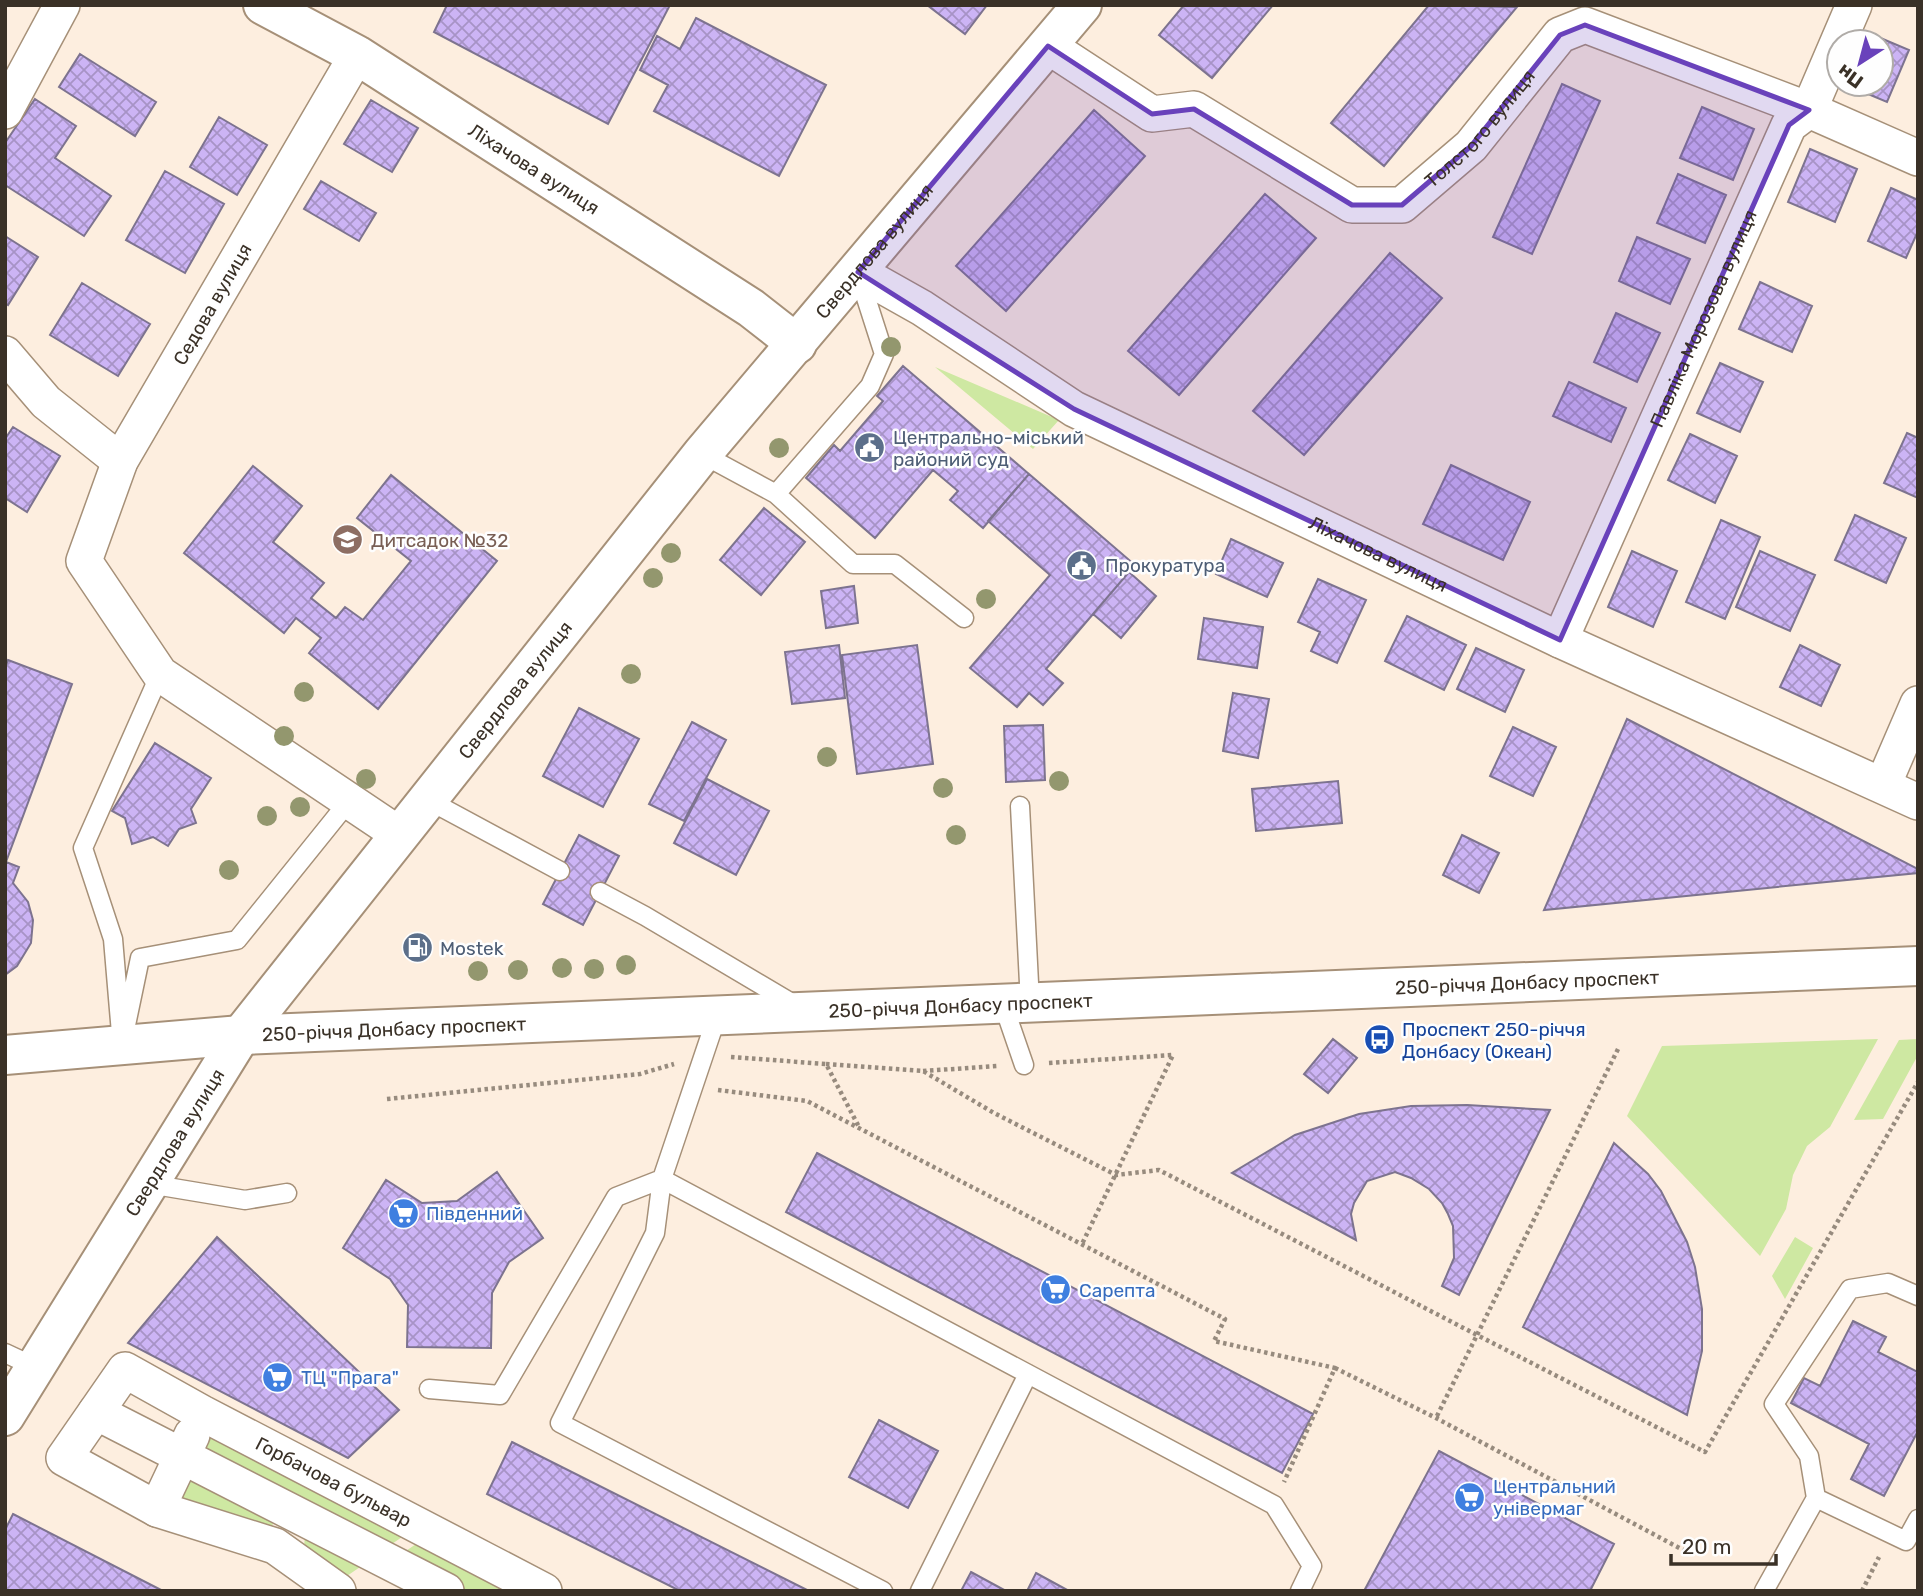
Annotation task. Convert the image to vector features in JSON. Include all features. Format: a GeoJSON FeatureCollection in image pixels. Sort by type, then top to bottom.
{"type":"FeatureCollection","features":[{"type":"Feature","properties":{"kind":"street"},"geometry":{"type":"LineString","coordinates":[[5,111],[62,5]]}},
{"type":"Feature","properties":{"kind":"street","name":"Ліхачова вулиця"},"geometry":{"type":"LineString","coordinates":[[263,5],[357,55],[751,308],[797,344]]}},
{"type":"Feature","properties":{"kind":"street","name":"Свердлова вулиця"},"geometry":{"type":"LineString","coordinates":[[5,1416],[20,1360],[149,1184],[241,1035],[702,454],[1082,5]]}},
{"type":"Feature","properties":{"kind":"street","name":"Павліка Морозова вулиця"},"geometry":{"type":"LineString","coordinates":[[1560,640],[1789,125],[1809,110],[1854,5]]}},
{"type":"Feature","properties":{"kind":"street","name":"Толстого вулиця"},"geometry":{"type":"LineString","coordinates":[[1048,46],[1152,114],[1194,110],[1352,205],[1402,205],[1471,146],[1560,35],[1585,25],[1809,110],[1918,158]]}},
{"type":"Feature","properties":{"kind":"street","name":"Седова вулиця"},"geometry":{"type":"LineString","coordinates":[[160,674],[84,561],[120,461],[357,55]]}},
{"type":"Feature","properties":{"kind":"street","name":"Ліхачова вулиця"},"geometry":{"type":"LineString","coordinates":[[858,272],[922,308],[1074,409],[1560,640],[1918,802]]}},
{"type":"Feature","properties":{"kind":"street"},"geometry":{"type":"LineString","coordinates":[[5,355],[46,402],[120,461]]}},
{"type":"Feature","properties":{"kind":"street"},"geometry":{"type":"LineString","coordinates":[[160,674],[400,835]]}},
{"type":"Feature","properties":{"kind":"street"},"geometry":{"type":"LineString","coordinates":[[1883,785],[1918,704]]}},
{"type":"Feature","properties":{"kind":"street","name":"250-річчя Донбасу проспект"},"geometry":{"type":"LineString","coordinates":[[5,1055],[241,1035],[1918,966]]}},
{"type":"Feature","properties":{"kind":"street","name":"Горбачова бульвар"},"geometry":{"type":"LineString","coordinates":[[96,1412],[125,1370],[202,1413],[544,1591]]}},
{"type":"Feature","properties":{"kind":"street"},"geometry":{"type":"LineString","coordinates":[[426,1530],[383,1558],[337,1590],[275,1546],[157,1509],[64,1458],[96,1412],[182,1455],[383,1558],[446,1591]]}},
{"type":"Feature","properties":{"kind":"street"},"geometry":{"type":"LineString","coordinates":[[157,1509],[202,1413]]}},
{"type":"Feature","properties":{"kind":"lane"},"geometry":{"type":"LineString","coordinates":[[776,494],[870,386],[884,354],[858,272]]}},
{"type":"Feature","properties":{"kind":"lane"},"geometry":{"type":"LineString","coordinates":[[702,454],[776,494],[853,564],[895,564],[964,618]]}},
{"type":"Feature","properties":{"kind":"lane"},"geometry":{"type":"LineString","coordinates":[[122,1045],[113,939],[83,848],[160,674]]}},
{"type":"Feature","properties":{"kind":"lane"},"geometry":{"type":"LineString","coordinates":[[428,800],[560,871]]}},
{"type":"Feature","properties":{"kind":"lane"},"geometry":{"type":"LineString","coordinates":[[122,1045],[140,958],[237,940],[349,801]]}},
{"type":"Feature","properties":{"kind":"lane"},"geometry":{"type":"LineString","coordinates":[[1020,806],[1016,1003],[1024,1065]]}},
{"type":"Feature","properties":{"kind":"lane"},"geometry":{"type":"LineString","coordinates":[[600,892],[807,1012]]}},
{"type":"Feature","properties":{"kind":"lane"},"geometry":{"type":"LineString","coordinates":[[718,1016],[662,1179],[655,1233],[560,1423],[883,1591]]}},
{"type":"Feature","properties":{"kind":"lane"},"geometry":{"type":"LineString","coordinates":[[429,1389],[500,1395],[616,1197],[662,1179],[1274,1505],[1312,1566],[1300,1591]]}},
{"type":"Feature","properties":{"kind":"lane"},"geometry":{"type":"LineString","coordinates":[[149,1184],[245,1200],[287,1193]]}},
{"type":"Feature","properties":{"kind":"lane"},"geometry":{"type":"LineString","coordinates":[[1764,1591],[1816,1499],[1809,1456],[1774,1404],[1850,1289],[1888,1283],[1918,1296]]}},
{"type":"Feature","properties":{"kind":"lane"},"geometry":{"type":"LineString","coordinates":[[920,1591],[1028,1374]]}},
{"type":"Feature","properties":{"kind":"lane"},"geometry":{"type":"LineString","coordinates":[[1816,1499],[1906,1541],[1918,1519]]}},
{"type":"Feature","properties":{"kind":"path"},"geometry":{"type":"LineString","coordinates":[[1436,1418],[1618,1049]]}},
{"type":"Feature","properties":{"kind":"path"},"geometry":{"type":"LineString","coordinates":[[387,1099],[640,1074],[704,1055],[923,1071],[1173,1055],[1082,1244]]}},
{"type":"Feature","properties":{"kind":"path"},"geometry":{"type":"LineString","coordinates":[[825,1064],[859,1128]]}},
{"type":"Feature","properties":{"kind":"path"},"geometry":{"type":"LineString","coordinates":[[923,1071],[994,1112],[1116,1175],[1159,1170],[1705,1452],[1918,1082]]}},
{"type":"Feature","properties":{"kind":"path"},"geometry":{"type":"LineString","coordinates":[[693,1087],[807,1101],[1225,1319],[1213,1341],[1335,1368],[1436,1418],[1685,1550]]}},
{"type":"Feature","properties":{"kind":"path"},"geometry":{"type":"LineString","coordinates":[[1274,1505],[1335,1368]]}},
{"type":"Feature","properties":{"kind":"path"},"geometry":{"type":"LineString","coordinates":[[1862,1591],[1891,1534]]}},
{"type":"Feature","properties":{"kind":"highlighted area"},"geometry":{"type":"Polygon","coordinates":[[[1585,25],[1809,110],[1789,125],[1560,640],[1074,409],[858,272],[1048,46],[1152,114],[1194,109],[1352,205],[1402,205],[1471,146],[1560,35],[1585,25]]]}},
{"type":"Feature","properties":{"kind":"green space"},"geometry":{"type":"Polygon","coordinates":[[[935,367],[1059,420],[1033,449],[935,367]]]}},
{"type":"Feature","properties":{"kind":"green space"},"geometry":{"type":"Polygon","coordinates":[[[1878,1039],[1830,1127],[1807,1146],[1793,1175],[1786,1209],[1760,1256],[1627,1116],[1662,1046],[1878,1039]]]}},
{"type":"Feature","properties":{"kind":"green space"},"geometry":{"type":"Polygon","coordinates":[[[1918,1039],[1918,1055],[1883,1119],[1854,1120],[1899,1040],[1918,1039]]]}},
{"type":"Feature","properties":{"kind":"green space"},"geometry":{"type":"Polygon","coordinates":[[[1795,1237],[1813,1248],[1785,1299],[1772,1276],[1795,1237]]]}},
{"type":"Feature","properties":{"kind":"green space"},"geometry":{"type":"Polygon","coordinates":[[[209,1429],[408,1533],[383,1550],[196,1454],[209,1429]]]}},
{"type":"Feature","properties":{"kind":"green space"},"geometry":{"type":"Polygon","coordinates":[[[187,1471],[274,1516],[271,1534],[235,1525],[175,1494],[187,1471]]]}},
{"type":"Feature","properties":{"kind":"green space"},"geometry":{"type":"Polygon","coordinates":[[[305,1532],[366,1563],[341,1580],[304,1550],[305,1532]]]}},
{"type":"Feature","properties":{"kind":"green space"},"geometry":{"type":"Polygon","coordinates":[[[422,1540],[520,1591],[462,1591],[397,1557],[422,1540]]]}},
{"type":"Feature","properties":{"kind":"building"},"geometry":{"type":"Polygon","coordinates":[[[447,5],[670,5],[608,124],[434,32],[447,5]]]}},
{"type":"Feature","properties":{"kind":"building"},"geometry":{"type":"Polygon","coordinates":[[[927,5],[987,5],[965,34],[927,5]]]}},
{"type":"Feature","properties":{"kind":"building"},"geometry":{"type":"Polygon","coordinates":[[[1184,5],[1273,5],[1212,78],[1159,35],[1184,5]]]}},
{"type":"Feature","properties":{"kind":"building"},"geometry":{"type":"Polygon","coordinates":[[[1429,5],[1517,7],[1384,166],[1331,123],[1429,5]]]}},
{"type":"Feature","properties":{"kind":"building"},"geometry":{"type":"Polygon","coordinates":[[[696,18],[826,85],[779,176],[654,111],[668,85],[640,70],[657,36],[680,49],[696,18]]]}},
{"type":"Feature","properties":{"kind":"building"},"geometry":{"type":"Polygon","coordinates":[[[1895,44],[1909,50],[1895,83],[1895,44]]]}},
{"type":"Feature","properties":{"kind":"building"},"geometry":{"type":"Polygon","coordinates":[[[80,54],[156,102],[135,136],[59,87],[80,54]]]}},
{"type":"Feature","properties":{"kind":"building"},"geometry":{"type":"Polygon","coordinates":[[[1562,84],[1600,101],[1532,254],[1493,237],[1562,84]]]}},
{"type":"Feature","properties":{"kind":"building"},"geometry":{"type":"Polygon","coordinates":[[[35,99],[76,126],[55,158],[111,196],[84,236],[5,185],[5,143],[35,99]]]}},
{"type":"Feature","properties":{"kind":"building"},"geometry":{"type":"Polygon","coordinates":[[[371,100],[418,128],[392,172],[344,144],[371,100]]]}},
{"type":"Feature","properties":{"kind":"building"},"geometry":{"type":"Polygon","coordinates":[[[1702,107],[1754,129],[1733,180],[1680,158],[1702,107]]]}},
{"type":"Feature","properties":{"kind":"building"},"geometry":{"type":"Polygon","coordinates":[[[1094,110],[1145,156],[1006,311],[956,266],[1094,110]]]}},
{"type":"Feature","properties":{"kind":"building"},"geometry":{"type":"Polygon","coordinates":[[[219,117],[267,145],[237,195],[190,167],[219,117]]]}},
{"type":"Feature","properties":{"kind":"building"},"geometry":{"type":"Polygon","coordinates":[[[1810,149],[1857,169],[1835,222],[1788,202],[1810,149]]]}},
{"type":"Feature","properties":{"kind":"building"},"geometry":{"type":"Polygon","coordinates":[[[165,171],[224,204],[185,273],[126,240],[165,171]]]}},
{"type":"Feature","properties":{"kind":"building"},"geometry":{"type":"Polygon","coordinates":[[[1678,174],[1726,195],[1705,243],[1657,223],[1678,174]]]}},
{"type":"Feature","properties":{"kind":"building"},"geometry":{"type":"Polygon","coordinates":[[[321,181],[376,213],[359,241],[304,209],[321,181]]]}},
{"type":"Feature","properties":{"kind":"building"},"geometry":{"type":"Polygon","coordinates":[[[1891,188],[1918,200],[1918,231],[1906,258],[1868,241],[1891,188]]]}},
{"type":"Feature","properties":{"kind":"building"},"geometry":{"type":"Polygon","coordinates":[[[1265,194],[1316,238],[1179,395],[1128,351],[1265,194]]]}},
{"type":"Feature","properties":{"kind":"building"},"geometry":{"type":"Polygon","coordinates":[[[5,236],[38,257],[8,305],[5,303],[5,236]]]}},
{"type":"Feature","properties":{"kind":"building"},"geometry":{"type":"Polygon","coordinates":[[[1637,237],[1690,259],[1670,304],[1619,281],[1637,237]]]}},
{"type":"Feature","properties":{"kind":"building"},"geometry":{"type":"Polygon","coordinates":[[[1390,253],[1442,298],[1304,455],[1253,411],[1390,253]]]}},
{"type":"Feature","properties":{"kind":"building"},"geometry":{"type":"Polygon","coordinates":[[[1760,282],[1812,306],[1792,352],[1739,329],[1760,282]]]}},
{"type":"Feature","properties":{"kind":"building"},"geometry":{"type":"Polygon","coordinates":[[[82,283],[150,324],[118,376],[50,335],[82,283]]]}},
{"type":"Feature","properties":{"kind":"building"},"geometry":{"type":"Polygon","coordinates":[[[1616,313],[1660,333],[1637,382],[1594,362],[1616,313]]]}},
{"type":"Feature","properties":{"kind":"building"},"geometry":{"type":"Polygon","coordinates":[[[1720,363],[1763,382],[1740,432],[1697,413],[1720,363]]]}},
{"type":"Feature","properties":{"kind":"building"},"geometry":{"type":"Polygon","coordinates":[[[903,366],[1029,474],[983,528],[950,500],[958,491],[933,470],[875,538],[806,478],[834,445],[840,451],[883,401],[877,396],[903,366]]]}},
{"type":"Feature","properties":{"kind":"building"},"geometry":{"type":"Polygon","coordinates":[[[1569,382],[1626,408],[1611,442],[1553,416],[1569,382]]]}},
{"type":"Feature","properties":{"kind":"building"},"geometry":{"type":"Polygon","coordinates":[[[13,427],[60,456],[27,512],[5,498],[5,439],[13,427]]]}},
{"type":"Feature","properties":{"kind":"building"},"geometry":{"type":"Polygon","coordinates":[[[1907,433],[1918,438],[1918,498],[1884,483],[1907,433]]]}},
{"type":"Feature","properties":{"kind":"building"},"geometry":{"type":"Polygon","coordinates":[[[1690,434],[1737,456],[1715,503],[1668,480],[1690,434]]]}},
{"type":"Feature","properties":{"kind":"building"},"geometry":{"type":"Polygon","coordinates":[[[1451,465],[1530,502],[1503,560],[1423,524],[1451,465]]]}},
{"type":"Feature","properties":{"kind":"building"},"geometry":{"type":"Polygon","coordinates":[[[253,466],[302,506],[273,542],[324,583],[311,598],[336,618],[345,607],[363,620],[411,561],[357,518],[391,475],[497,561],[378,709],[309,653],[321,638],[296,618],[284,633],[184,553],[253,466]]]}},
{"type":"Feature","properties":{"kind":"building"},"geometry":{"type":"Polygon","coordinates":[[[1029,474],[1135,565],[1046,669],[1063,683],[1043,705],[1029,693],[1017,707],[970,668],[1050,575],[988,521],[1029,474]]]}},
{"type":"Feature","properties":{"kind":"building"},"geometry":{"type":"Polygon","coordinates":[[[764,508],[805,542],[761,595],[720,560],[764,508]]]}},
{"type":"Feature","properties":{"kind":"building"},"geometry":{"type":"Polygon","coordinates":[[[1855,515],[1906,538],[1886,583],[1835,560],[1855,515]]]}},
{"type":"Feature","properties":{"kind":"building"},"geometry":{"type":"Polygon","coordinates":[[[1721,520],[1760,537],[1725,619],[1686,602],[1721,520]]]}},
{"type":"Feature","properties":{"kind":"building"},"geometry":{"type":"Polygon","coordinates":[[[1231,539],[1283,563],[1267,597],[1216,574],[1231,539]]]}},
{"type":"Feature","properties":{"kind":"building"},"geometry":{"type":"Polygon","coordinates":[[[1632,551],[1677,571],[1653,627],[1608,607],[1632,551]]]}},
{"type":"Feature","properties":{"kind":"building"},"geometry":{"type":"Polygon","coordinates":[[[1760,551],[1815,575],[1790,631],[1736,607],[1760,551]]]}},
{"type":"Feature","properties":{"kind":"building"},"geometry":{"type":"Polygon","coordinates":[[[1129,572],[1156,596],[1121,638],[1093,614],[1129,572]]]}},
{"type":"Feature","properties":{"kind":"building"},"geometry":{"type":"Polygon","coordinates":[[[1318,579],[1366,600],[1337,663],[1311,651],[1320,632],[1298,622],[1318,579]]]}},
{"type":"Feature","properties":{"kind":"building"},"geometry":{"type":"Polygon","coordinates":[[[854,586],[858,623],[826,628],[821,591],[854,586]]]}},
{"type":"Feature","properties":{"kind":"building"},"geometry":{"type":"Polygon","coordinates":[[[1407,616],[1466,645],[1444,690],[1385,661],[1407,616]]]}},
{"type":"Feature","properties":{"kind":"building"},"geometry":{"type":"Polygon","coordinates":[[[1204,618],[1263,627],[1257,668],[1198,659],[1204,618]]]}},
{"type":"Feature","properties":{"kind":"building"},"geometry":{"type":"Polygon","coordinates":[[[839,645],[845,698],[792,704],[785,652],[839,645]]]}},
{"type":"Feature","properties":{"kind":"building"},"geometry":{"type":"Polygon","coordinates":[[[917,645],[933,764],[857,774],[842,655],[917,645]]]}},
{"type":"Feature","properties":{"kind":"building"},"geometry":{"type":"Polygon","coordinates":[[[1800,645],[1840,665],[1821,706],[1780,687],[1800,645]]]}},
{"type":"Feature","properties":{"kind":"building"},"geometry":{"type":"Polygon","coordinates":[[[1476,648],[1524,670],[1505,712],[1457,689],[1476,648]]]}},
{"type":"Feature","properties":{"kind":"building"},"geometry":{"type":"Polygon","coordinates":[[[8,660],[72,684],[6,862],[19,867],[13,883],[28,902],[33,920],[31,943],[17,966],[5,975],[5,667],[8,660]]]}},
{"type":"Feature","properties":{"kind":"building"},"geometry":{"type":"Polygon","coordinates":[[[1233,693],[1269,699],[1258,758],[1223,751],[1233,693]]]}},
{"type":"Feature","properties":{"kind":"building"},"geometry":{"type":"Polygon","coordinates":[[[579,708],[639,739],[603,807],[543,776],[579,708]]]}},
{"type":"Feature","properties":{"kind":"building"},"geometry":{"type":"Polygon","coordinates":[[[1627,719],[1918,869],[1918,873],[1544,910],[1627,719]]]}},
{"type":"Feature","properties":{"kind":"building"},"geometry":{"type":"Polygon","coordinates":[[[692,722],[726,740],[684,821],[649,804],[692,722]]]}},
{"type":"Feature","properties":{"kind":"building"},"geometry":{"type":"Polygon","coordinates":[[[1043,725],[1045,780],[1006,782],[1004,726],[1043,725]]]}},
{"type":"Feature","properties":{"kind":"building"},"geometry":{"type":"Polygon","coordinates":[[[1513,727],[1556,747],[1533,796],[1490,776],[1513,727]]]}},
{"type":"Feature","properties":{"kind":"building"},"geometry":{"type":"Polygon","coordinates":[[[155,743],[211,778],[191,809],[196,823],[179,829],[168,846],[153,837],[132,844],[125,818],[112,811],[155,743]]]}},
{"type":"Feature","properties":{"kind":"building"},"geometry":{"type":"Polygon","coordinates":[[[707,779],[769,811],[736,875],[674,843],[707,779]]]}},
{"type":"Feature","properties":{"kind":"building"},"geometry":{"type":"Polygon","coordinates":[[[1338,781],[1342,823],[1256,831],[1252,789],[1338,781]]]}},
{"type":"Feature","properties":{"kind":"building"},"geometry":{"type":"Polygon","coordinates":[[[579,835],[619,856],[583,925],[543,904],[579,835]]]}},
{"type":"Feature","properties":{"kind":"building"},"geometry":{"type":"Polygon","coordinates":[[[1462,835],[1499,853],[1479,893],[1443,875],[1462,835]]]}},
{"type":"Feature","properties":{"kind":"building"},"geometry":{"type":"Polygon","coordinates":[[[1333,1039],[1357,1058],[1328,1093],[1304,1074],[1333,1039]]]}},
{"type":"Feature","properties":{"kind":"building"},"geometry":{"type":"Polygon","coordinates":[[[1467,1105],[1550,1110],[1459,1295],[1442,1286],[1454,1258],[1453,1226],[1442,1203],[1429,1189],[1411,1178],[1395,1172],[1367,1181],[1351,1214],[1356,1240],[1232,1173],[1295,1135],[1359,1114],[1411,1106],[1467,1105]]]}},
{"type":"Feature","properties":{"kind":"building"},"geometry":{"type":"Polygon","coordinates":[[[1614,1143],[1648,1174],[1661,1191],[1687,1242],[1695,1267],[1702,1309],[1702,1351],[1687,1415],[1523,1327],[1614,1143]]]}},
{"type":"Feature","properties":{"kind":"building"},"geometry":{"type":"Polygon","coordinates":[[[817,1153],[1313,1414],[1282,1473],[786,1212],[817,1153]]]}},
{"type":"Feature","properties":{"kind":"building"},"geometry":{"type":"Polygon","coordinates":[[[497,1172],[543,1238],[509,1262],[492,1293],[491,1348],[407,1347],[408,1305],[390,1279],[343,1248],[386,1180],[422,1203],[457,1201],[497,1172]]]}},
{"type":"Feature","properties":{"kind":"building","name":"ТЦ \"Прага\""},"geometry":{"type":"Polygon","coordinates":[[[217,1237],[399,1410],[348,1458],[128,1343],[217,1237]]]}},
{"type":"Feature","properties":{"kind":"building"},"geometry":{"type":"Polygon","coordinates":[[[1853,1321],[1886,1337],[1878,1352],[1918,1372],[1918,1431],[1884,1496],[1851,1479],[1869,1444],[1791,1403],[1804,1378],[1820,1386],[1853,1321]]]}},
{"type":"Feature","properties":{"kind":"building"},"geometry":{"type":"Polygon","coordinates":[[[879,1420],[938,1451],[908,1508],[849,1477],[879,1420]]]}},
{"type":"Feature","properties":{"kind":"building"},"geometry":{"type":"Polygon","coordinates":[[[512,1442],[809,1591],[680,1591],[487,1494],[512,1442]]]}},
{"type":"Feature","properties":{"kind":"building","name":"Центральний універмаг"},"geometry":{"type":"Polygon","coordinates":[[[1439,1451],[1614,1544],[1590,1591],[1364,1591],[1439,1451]]]}},
{"type":"Feature","properties":{"kind":"building"},"geometry":{"type":"Polygon","coordinates":[[[13,1514],[163,1591],[5,1591],[5,1530],[13,1514]]]}},
{"type":"Feature","properties":{"kind":"building"},"geometry":{"type":"Polygon","coordinates":[[[971,1572],[1006,1591],[961,1591],[971,1572]]]}},
{"type":"Feature","properties":{"kind":"building"},"geometry":{"type":"Polygon","coordinates":[[[1036,1573],[1069,1591],[1027,1591],[1036,1573]]]}},
{"type":"Feature","properties":{"kind":"place","name":"Центрально-міський районий суд"},"geometry":{"type":"Point","coordinates":[870,448]}},
{"type":"Feature","properties":{"kind":"place","name":"Дитсадок №32"},"geometry":{"type":"Point","coordinates":[348,540]}},
{"type":"Feature","properties":{"kind":"place","name":"Прокуратура"},"geometry":{"type":"Point","coordinates":[1082,565]}},
{"type":"Feature","properties":{"kind":"place","name":"Mostek"},"geometry":{"type":"Point","coordinates":[417,948]}},
{"type":"Feature","properties":{"kind":"place","name":"Проспект 250-річчя Донбасу (Океан)"},"geometry":{"type":"Point","coordinates":[1379,1040]}},
{"type":"Feature","properties":{"kind":"place","name":"Південний"},"geometry":{"type":"Point","coordinates":[403,1213]}},
{"type":"Feature","properties":{"kind":"place","name":"Сарепта"},"geometry":{"type":"Point","coordinates":[1056,1290]}},
{"type":"Feature","properties":{"kind":"place","name":"ТЦ \"Прага\""},"geometry":{"type":"Point","coordinates":[278,1377]}},
{"type":"Feature","properties":{"kind":"place","name":"Центральний універмаг"},"geometry":{"type":"Point","coordinates":[1470,1497]}}]}
